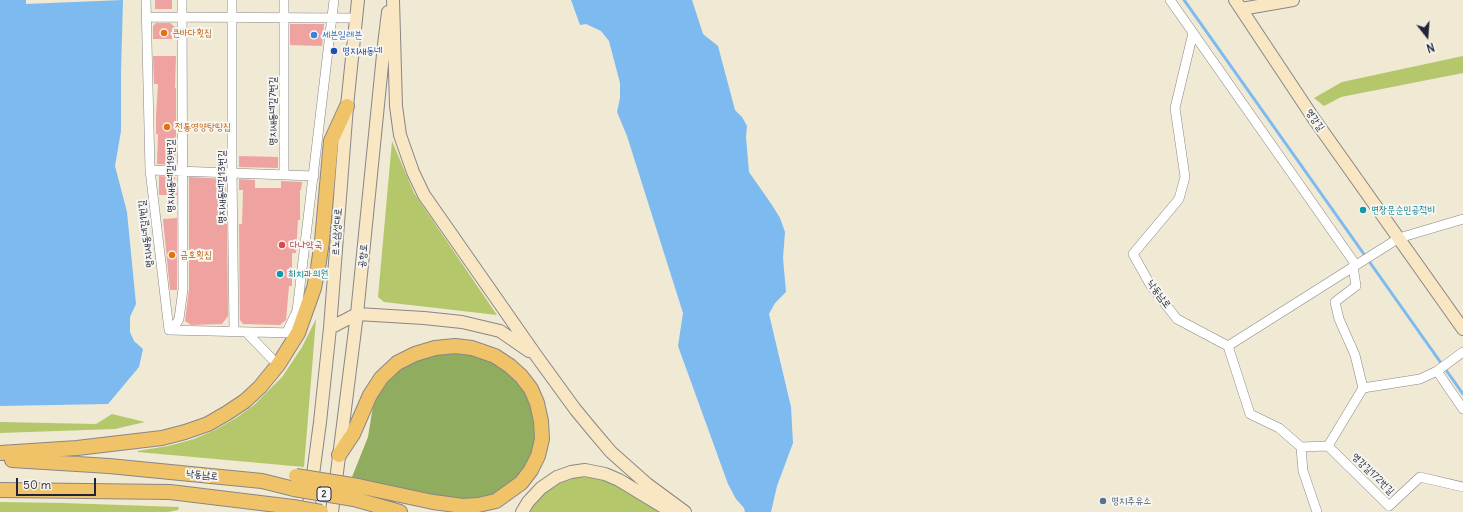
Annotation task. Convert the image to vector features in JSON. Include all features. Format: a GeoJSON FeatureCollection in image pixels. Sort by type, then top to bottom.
{"type":"FeatureCollection","features":[{"type":"Feature","properties":{"kind":"main road","name":"르노삼성대로"},"geometry":{"type":"LineString","coordinates":[[308,512],[320,422],[330,328],[347,106],[358,0]]}},
{"type":"Feature","properties":{"kind":"main road","name":"공항로"},"geometry":{"type":"LineString","coordinates":[[332,512],[357,314],[384,45],[390,0]]}},
{"type":"Feature","properties":{"kind":"main road"},"geometry":{"type":"LineString","coordinates":[[393,0],[396,106],[400,135],[413,172],[424,195],[575,409],[611,452],[647,484],[685,512]]}},
{"type":"Feature","properties":{"kind":"main road"},"geometry":{"type":"LineString","coordinates":[[1238,4],[1293,0]]}},
{"type":"Feature","properties":{"kind":"main road","name":"영강길"},"geometry":{"type":"LineString","coordinates":[[1238,4],[1314,119],[1463,329]]}},
{"type":"Feature","properties":{"kind":"main road"},"geometry":{"type":"LineString","coordinates":[[0,453],[100,446],[162,438],[208,424],[245,401],[260,387],[278,365],[314,288],[318,268],[331,141],[347,106]]}},
{"type":"Feature","properties":{"kind":"main road"},"geometry":{"type":"LineString","coordinates":[[330,328],[357,314],[462,322],[500,331],[536,354]]}},
{"type":"Feature","properties":{"kind":"main road"},"geometry":{"type":"LineString","coordinates":[[339,455],[353,434],[370,394],[381,378],[396,363],[416,354],[435,348],[455,346],[472,348],[495,356],[522,376],[538,403],[542,439],[538,456],[531,470],[520,484],[496,501],[478,506],[463,506],[356,493]]}},
{"type":"Feature","properties":{"kind":"main road","name":"낙동남로"},"geometry":{"type":"LineString","coordinates":[[0,459],[109,466],[295,483],[356,493],[400,512]]}},
{"type":"Feature","properties":{"kind":"main road"},"geometry":{"type":"LineString","coordinates":[[522,512],[528,502],[541,488],[557,477],[571,472],[585,470],[605,474],[619,480],[665,508],[680,512]]}},
{"type":"Feature","properties":{"kind":"main road","name":"낙동남로"},"geometry":{"type":"LineString","coordinates":[[0,490],[170,492],[293,506],[321,512]]}},
{"type":"Feature","properties":{"kind":"street","name":"명지새동네길1번길"},"geometry":{"type":"LineString","coordinates":[[146,0],[150,170],[168,330]]}},
{"type":"Feature","properties":{"kind":"street","name":"명지새동네길19번길"},"geometry":{"type":"LineString","coordinates":[[168,330],[176,324],[179,319],[183,289],[182,0]]}},
{"type":"Feature","properties":{"kind":"street","name":"명지새동네길13번길"},"geometry":{"type":"LineString","coordinates":[[232,0],[234,331]]}},
{"type":"Feature","properties":{"kind":"street","name":"명지새동네길7번길"},"geometry":{"type":"LineString","coordinates":[[284,0],[284,174]]}},
{"type":"Feature","properties":{"kind":"street"},"geometry":{"type":"LineString","coordinates":[[168,330],[292,333],[297,311],[334,0]]}},
{"type":"Feature","properties":{"kind":"street"},"geometry":{"type":"LineString","coordinates":[[1170,0],[1355,266],[1356,286],[1335,302],[1339,319],[1355,355],[1363,388],[1328,446],[1301,447],[1279,428],[1250,414],[1228,346],[1355,266],[1379,249],[1399,238],[1463,219]]}},
{"type":"Feature","properties":{"kind":"street"},"geometry":{"type":"LineString","coordinates":[[147,17],[356,18]]}},
{"type":"Feature","properties":{"kind":"street","name":"낙동남로"},"geometry":{"type":"LineString","coordinates":[[1194,34],[1175,108],[1185,177],[1178,199],[1133,254],[1151,286],[1177,319],[1228,346]]}},
{"type":"Feature","properties":{"kind":"street"},"geometry":{"type":"LineString","coordinates":[[150,170],[314,176]]}},
{"type":"Feature","properties":{"kind":"street"},"geometry":{"type":"LineString","coordinates":[[246,332],[278,365]]}},
{"type":"Feature","properties":{"kind":"street"},"geometry":{"type":"LineString","coordinates":[[1363,388],[1420,379],[1437,371],[1462,353]]}},
{"type":"Feature","properties":{"kind":"street"},"geometry":{"type":"LineString","coordinates":[[1437,371],[1463,409]]}},
{"type":"Feature","properties":{"kind":"street","name":"영강길172번길"},"geometry":{"type":"LineString","coordinates":[[1328,446],[1389,506],[1420,477],[1463,488]]}},
{"type":"Feature","properties":{"kind":"street"},"geometry":{"type":"LineString","coordinates":[[1301,447],[1303,471],[1317,512]]}},
{"type":"Feature","properties":{"kind":"green space"},"geometry":{"type":"Polygon","coordinates":[[[1463,56],[1463,73],[1341,97],[1324,106],[1314,98],[1342,82],[1463,56]]]}},
{"type":"Feature","properties":{"kind":"green space"},"geometry":{"type":"Polygon","coordinates":[[[392,141],[414,193],[497,315],[384,302],[378,297],[392,141]]]}},
{"type":"Feature","properties":{"kind":"green space"},"geometry":{"type":"Polygon","coordinates":[[[316,319],[304,467],[137,451],[168,446],[194,439],[215,430],[236,418],[254,405],[282,377],[302,347],[316,319]]]}},
{"type":"Feature","properties":{"kind":"green space"},"geometry":{"type":"Polygon","coordinates":[[[443,353],[473,355],[495,363],[512,377],[529,397],[538,424],[534,449],[526,468],[502,492],[475,500],[440,498],[352,477],[368,437],[373,406],[387,383],[399,371],[418,360],[443,353]]]}},
{"type":"Feature","properties":{"kind":"green space"},"geometry":{"type":"Polygon","coordinates":[[[112,414],[145,422],[115,429],[0,433],[0,422],[96,424],[112,414]]]}},
{"type":"Feature","properties":{"kind":"green space"},"geometry":{"type":"Polygon","coordinates":[[[591,477],[610,481],[666,512],[529,512],[536,500],[552,485],[569,478],[591,477]]]}},
{"type":"Feature","properties":{"kind":"green space"},"geometry":{"type":"Polygon","coordinates":[[[0,502],[179,507],[178,510],[168,512],[0,512],[0,502]]]}},
{"type":"Feature","properties":{"kind":"water"},"geometry":{"type":"Polygon","coordinates":[[[0,0],[26,0],[26,4],[123,0],[121,131],[115,166],[127,212],[136,304],[130,317],[130,332],[134,341],[143,349],[139,367],[108,404],[0,406],[0,0]]]}},
{"type":"Feature","properties":{"kind":"water"},"geometry":{"type":"Polygon","coordinates":[[[571,0],[692,0],[703,34],[718,46],[735,110],[742,117],[747,126],[746,137],[749,172],[780,218],[785,232],[783,258],[786,292],[775,303],[769,314],[791,407],[793,443],[777,486],[771,512],[745,512],[744,508],[736,499],[728,484],[678,346],[683,313],[627,136],[617,112],[620,98],[620,83],[609,41],[601,31],[586,24],[580,25],[571,0]]]}},
{"type":"Feature","properties":{"kind":"building"},"geometry":{"type":"Polygon","coordinates":[[[155,0],[172,0],[172,9],[155,9],[155,0]]]}},
{"type":"Feature","properties":{"kind":"building","name":"큰바다횟집"},"geometry":{"type":"Polygon","coordinates":[[[156,23],[170,23],[175,27],[175,39],[153,39],[153,26],[156,23]]]}},
{"type":"Feature","properties":{"kind":"building"},"geometry":{"type":"Polygon","coordinates":[[[290,24],[324,24],[322,46],[290,45],[290,24]]]}},
{"type":"Feature","properties":{"kind":"building"},"geometry":{"type":"Polygon","coordinates":[[[153,56],[176,56],[175,165],[157,164],[158,134],[156,134],[156,116],[158,84],[154,84],[153,56]]]}},
{"type":"Feature","properties":{"kind":"building"},"geometry":{"type":"Polygon","coordinates":[[[239,156],[278,157],[278,168],[239,167],[239,156]]]}},
{"type":"Feature","properties":{"kind":"building"},"geometry":{"type":"Polygon","coordinates":[[[159,176],[175,177],[174,186],[177,184],[177,195],[159,195],[159,176]]]}},
{"type":"Feature","properties":{"kind":"building"},"geometry":{"type":"Polygon","coordinates":[[[189,177],[226,180],[225,224],[227,224],[228,316],[222,324],[191,325],[185,321],[189,289],[189,177]]]}},
{"type":"Feature","properties":{"kind":"building"},"geometry":{"type":"Polygon","coordinates":[[[239,179],[255,180],[255,188],[281,188],[281,181],[302,182],[300,190],[300,220],[298,220],[296,253],[292,253],[292,286],[289,286],[286,320],[280,325],[243,324],[240,320],[239,224],[242,224],[243,190],[239,190],[239,179]]]}},
{"type":"Feature","properties":{"kind":"building"},"geometry":{"type":"Polygon","coordinates":[[[177,218],[177,290],[170,290],[163,219],[177,218]]]}},
{"type":"Feature","properties":{"kind":"waterway"},"geometry":{"type":"LineString","coordinates":[[1184,0],[1463,394]]}},
{"type":"Feature","properties":{"kind":"place","name":"큰바다횟집"},"geometry":{"type":"Point","coordinates":[164,33]}},
{"type":"Feature","properties":{"kind":"place","name":"세븐일레븐"},"geometry":{"type":"Point","coordinates":[314,35]}},
{"type":"Feature","properties":{"kind":"place","name":"명지새동네"},"geometry":{"type":"Point","coordinates":[334,51]}},
{"type":"Feature","properties":{"kind":"place","name":"전통영양탕땅집"},"geometry":{"type":"Point","coordinates":[167,127]}},
{"type":"Feature","properties":{"kind":"place","name":"면장문순민공적비"},"geometry":{"type":"Point","coordinates":[1363,210]}},
{"type":"Feature","properties":{"kind":"place","name":"다나약국"},"geometry":{"type":"Point","coordinates":[282,245]}},
{"type":"Feature","properties":{"kind":"place","name":"금호횟집"},"geometry":{"type":"Point","coordinates":[172,255]}},
{"type":"Feature","properties":{"kind":"place","name":"최치과의원"},"geometry":{"type":"Point","coordinates":[280,274]}},
{"type":"Feature","properties":{"kind":"place","name":"명지주유소"},"geometry":{"type":"Point","coordinates":[1103,501]}}]}
